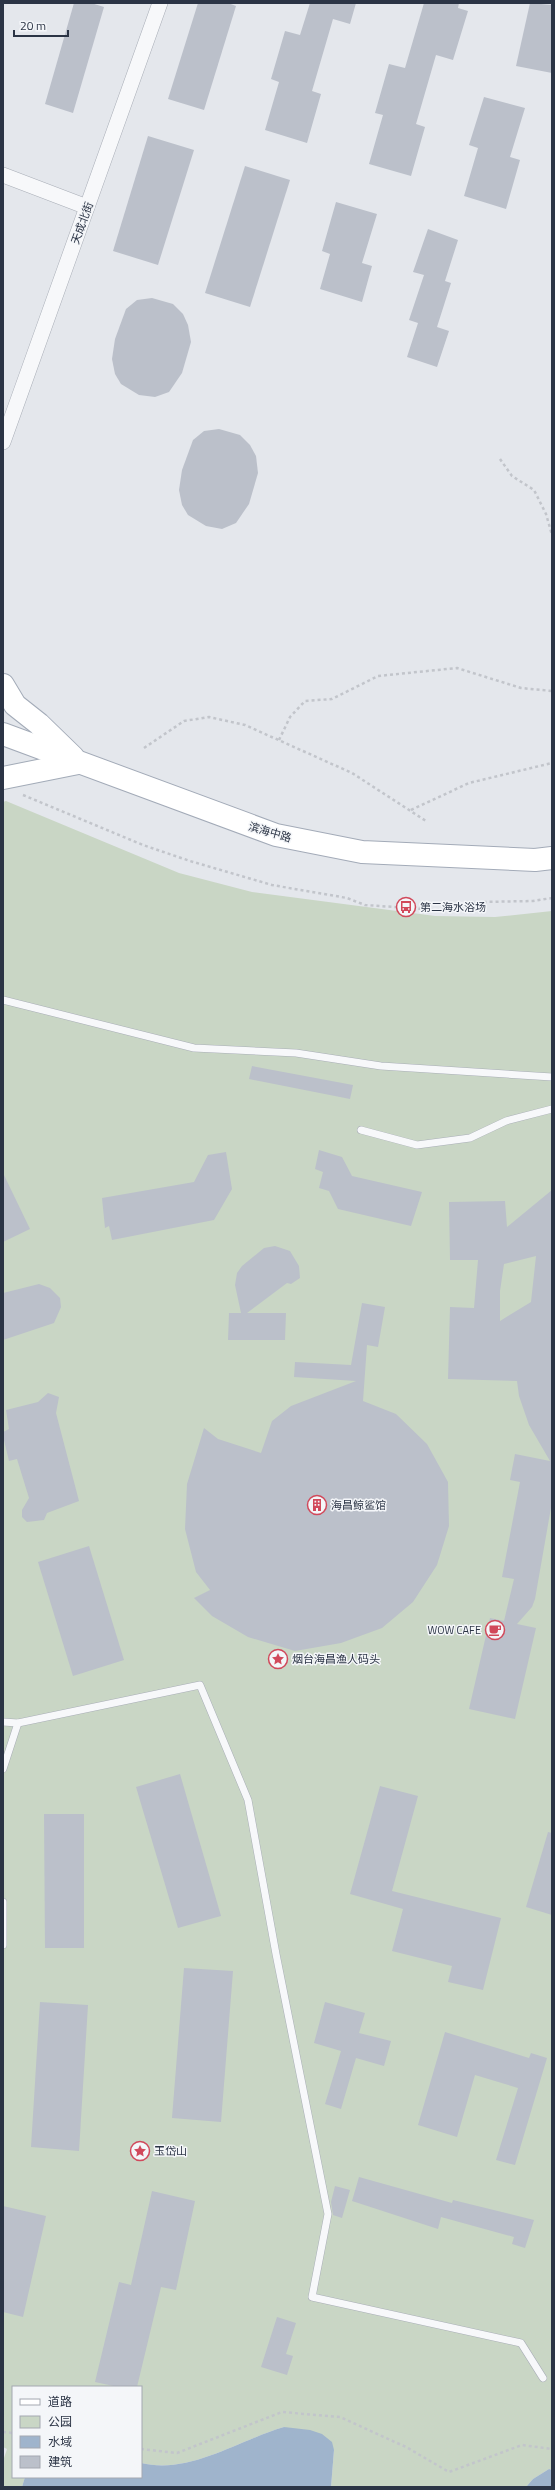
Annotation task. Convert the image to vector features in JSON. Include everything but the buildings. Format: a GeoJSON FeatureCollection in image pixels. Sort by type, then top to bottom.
{"type":"FeatureCollection","features":[{"type":"Feature","properties":{"kind":"main road"},"geometry":{"type":"LineString","coordinates":[[3,685],[15,705],[39,724],[79,763]]}},
{"type":"Feature","properties":{"kind":"main road","name":"滨海中路"},"geometry":{"type":"LineString","coordinates":[[3,734],[276,835],[362,852],[535,860],[552,858]]}},
{"type":"Feature","properties":{"kind":"main road"},"geometry":{"type":"LineString","coordinates":[[3,778],[79,763]]}},
{"type":"Feature","properties":{"kind":"street","name":"天成北街"},"geometry":{"type":"LineString","coordinates":[[3,442],[160,3]]}},
{"type":"Feature","properties":{"kind":"street"},"geometry":{"type":"LineString","coordinates":[[3,175],[87,207]]}},
{"type":"Feature","properties":{"kind":"lane"},"geometry":{"type":"LineString","coordinates":[[3,1000],[194,1048],[296,1054],[381,1066],[552,1077]]}},
{"type":"Feature","properties":{"kind":"lane"},"geometry":{"type":"LineString","coordinates":[[361,1130],[417,1146],[470,1138],[506,1121],[552,1109]]}},
{"type":"Feature","properties":{"kind":"lane"},"geometry":{"type":"LineString","coordinates":[[3,1722],[18,1723],[200,1686],[248,1800],[276,1954],[328,2214],[312,2297],[521,2343],[543,2378]]}},
{"type":"Feature","properties":{"kind":"lane"},"geometry":{"type":"LineString","coordinates":[[3,1769],[18,1723]]}},
{"type":"Feature","properties":{"kind":"lane"},"geometry":{"type":"LineString","coordinates":[[3,1902],[3,1945]]}},
{"type":"Feature","properties":{"kind":"path"},"geometry":{"type":"LineString","coordinates":[[500,459],[512,476],[534,490],[546,514],[552,535]]}},
{"type":"Feature","properties":{"kind":"path"},"geometry":{"type":"LineString","coordinates":[[279,740],[290,717],[305,701],[332,699],[378,676],[457,668],[521,688],[552,691]]}},
{"type":"Feature","properties":{"kind":"path"},"geometry":{"type":"LineString","coordinates":[[144,748],[184,721],[210,717],[245,725],[352,773],[426,822]]}},
{"type":"Feature","properties":{"kind":"path"},"geometry":{"type":"LineString","coordinates":[[410,810],[469,783],[552,763]]}},
{"type":"Feature","properties":{"kind":"path"},"geometry":{"type":"LineString","coordinates":[[21,794],[142,845],[190,861],[272,885],[347,898],[365,904],[438,910],[480,902],[533,901],[552,898]]}},
{"type":"Feature","properties":{"kind":"path"},"geometry":{"type":"LineString","coordinates":[[142,2449],[177,2453],[282,2412],[340,2417],[406,2448],[449,2472],[522,2445],[552,2449]]}},
{"type":"Feature","properties":{"kind":"green space","name":"烟台海昌渔人码头"},"geometry":{"type":"Polygon","coordinates":[[[6,801],[179,873],[252,892],[435,916],[495,917],[552,911],[552,2470],[549,2469],[533,2479],[526,2487],[331,2487],[334,2450],[284,2427],[196,2460],[178,2464],[159,2465],[142,2463],[142,2386],[12,2386],[12,2478],[25,2478],[22,2487],[3,2487],[3,2461],[7,2449],[3,2447],[3,802],[6,801]]]}},
{"type":"Feature","properties":{"kind":"water"},"geometry":{"type":"Polygon","coordinates":[[[284,2427],[310,2430],[322,2434],[332,2442],[334,2450],[331,2487],[22,2487],[25,2478],[142,2478],[142,2463],[159,2465],[178,2464],[196,2460],[284,2427]]]}},
{"type":"Feature","properties":{"kind":"water"},"geometry":{"type":"Polygon","coordinates":[[[549,2469],[552,2470],[552,2487],[526,2487],[533,2479],[549,2469]]]}},
{"type":"Feature","properties":{"kind":"place","name":"第二海水浴场"},"geometry":{"type":"Point","coordinates":[406,907]}},
{"type":"Feature","properties":{"kind":"place","name":"海昌鲸鲨馆"},"geometry":{"type":"Point","coordinates":[317,1505]}},
{"type":"Feature","properties":{"kind":"place","name":"WOW CAFE"},"geometry":{"type":"Point","coordinates":[495,1630]}},
{"type":"Feature","properties":{"kind":"place","name":"烟台海昌渔人码头"},"geometry":{"type":"Point","coordinates":[278,1659]}},
{"type":"Feature","properties":{"kind":"place","name":"玉岱山"},"geometry":{"type":"Point","coordinates":[140,2151]}}]}
